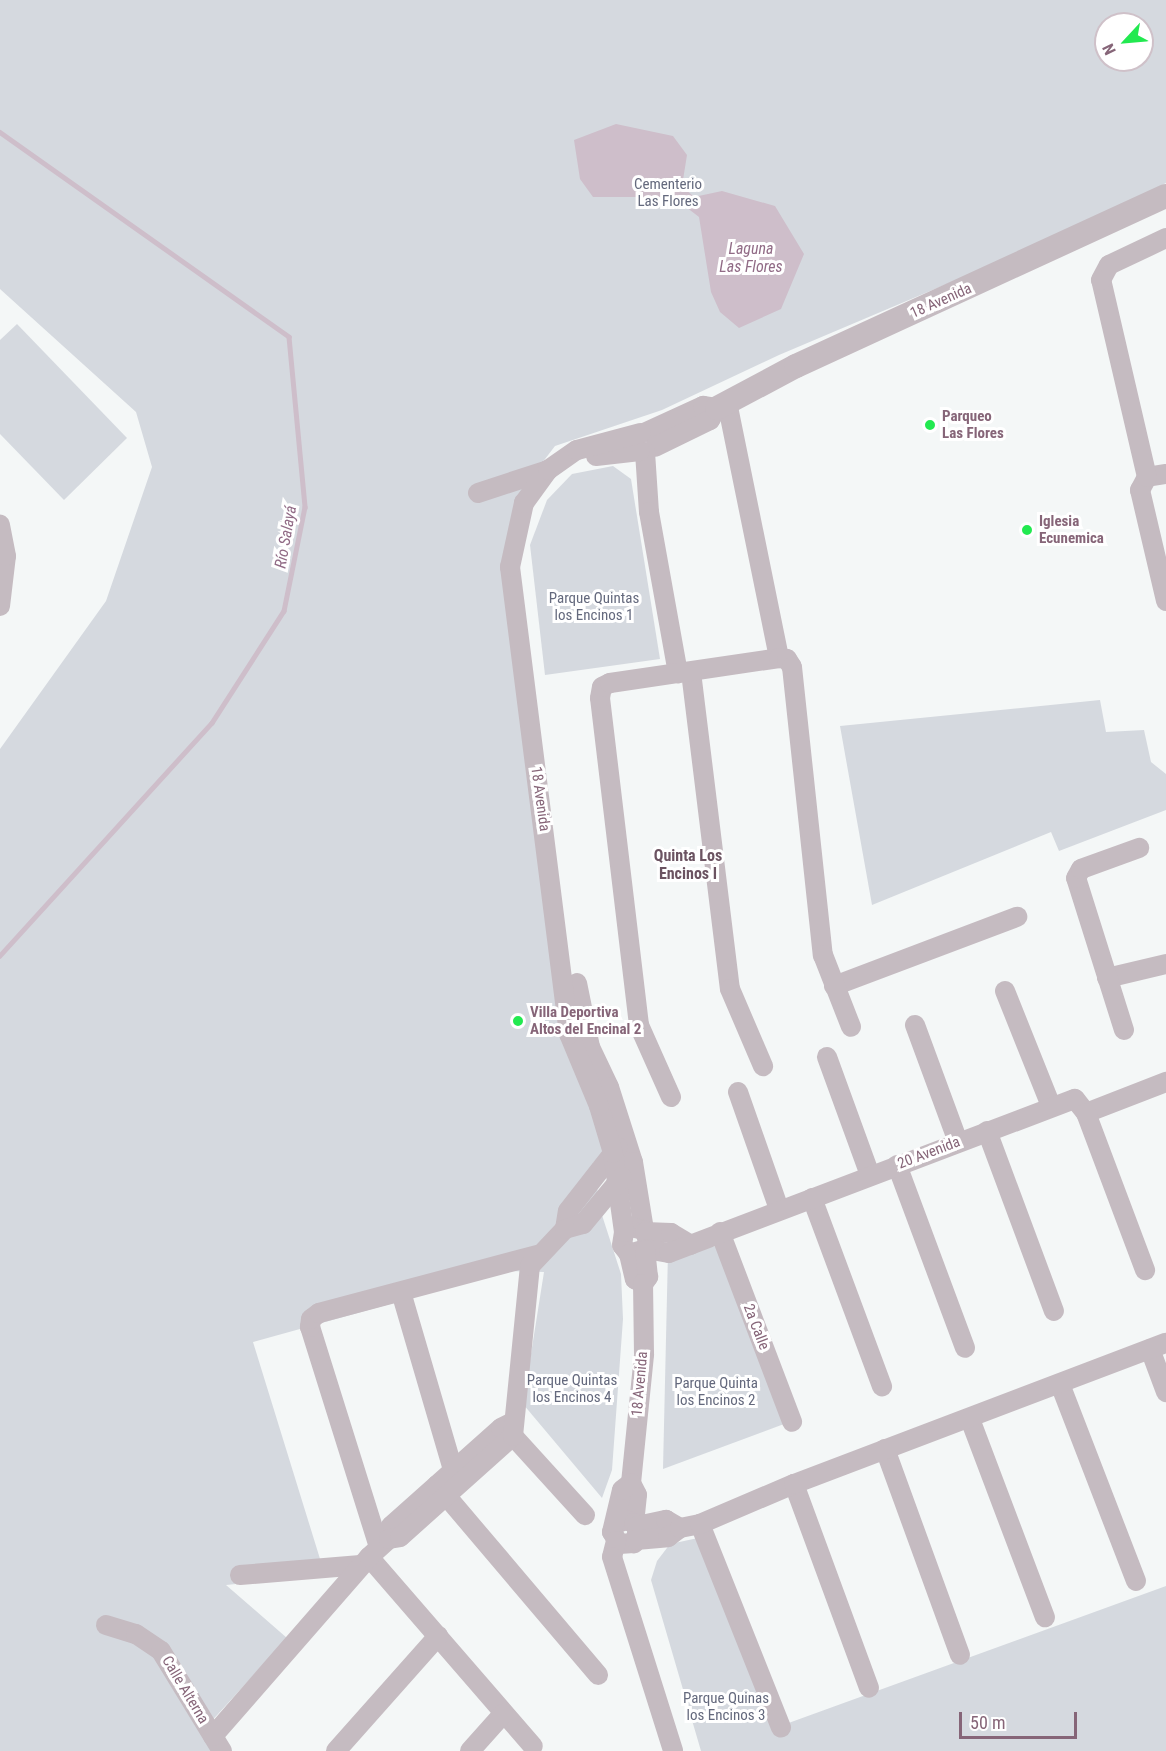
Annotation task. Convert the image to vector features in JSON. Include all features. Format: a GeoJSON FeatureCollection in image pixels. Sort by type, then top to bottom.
{"type":"FeatureCollection","features":[{"type":"Feature","properties":{"kind":"street","name":"18 Avenida"},"geometry":{"type":"LineString","coordinates":[[629,1533],[622,1490],[632,1484],[644,1354],[643,1284],[634,1279],[639,1241],[633,1162],[581,1014],[521,567],[535,509],[562,472],[583,460],[646,443],[703,406],[722,405],[796,366],[1166,196]]}},
{"type":"Feature","properties":{"kind":"street"},"geometry":{"type":"LineString","coordinates":[[1166,238],[1109,265],[1101,280],[1157,476],[1140,490],[1166,601]]}},
{"type":"Feature","properties":{"kind":"street"},"geometry":{"type":"LineString","coordinates":[[722,405],[779,658]]}},
{"type":"Feature","properties":{"kind":"street","name":"18 Avenida"},"geometry":{"type":"LineString","coordinates":[[639,1241],[618,1183],[613,1153],[599,1106],[569,1034],[511,584],[511,548],[524,504],[548,470],[577,450],[646,443]]}},
{"type":"Feature","properties":{"kind":"street"},"geometry":{"type":"LineString","coordinates":[[646,443],[649,512],[685,673],[730,989],[764,1066]]}},
{"type":"Feature","properties":{"kind":"street"},"geometry":{"type":"LineString","coordinates":[[478,494],[548,470]]}},
{"type":"Feature","properties":{"kind":"street"},"geometry":{"type":"LineString","coordinates":[[0,525],[6,556],[0,606]]}},
{"type":"Feature","properties":{"kind":"street"},"geometry":{"type":"LineString","coordinates":[[671,1097],[639,1025],[600,698],[602,687],[610,683],[779,658],[787,659],[792,666],[823,955],[851,1027]]}},
{"type":"Feature","properties":{"kind":"street"},"geometry":{"type":"LineString","coordinates":[[1124,1030],[1113,976],[1076,878],[1081,869],[1139,848]]}},
{"type":"Feature","properties":{"kind":"street"},"geometry":{"type":"LineString","coordinates":[[834,986],[1017,917]]}},
{"type":"Feature","properties":{"kind":"street"},"geometry":{"type":"LineString","coordinates":[[1113,976],[1129,963],[1166,950]]}},
{"type":"Feature","properties":{"kind":"street"},"geometry":{"type":"LineString","coordinates":[[1113,976],[1134,975],[1166,964]]}},
{"type":"Feature","properties":{"kind":"street"},"geometry":{"type":"LineString","coordinates":[[1005,991],[1051,1106]]}},
{"type":"Feature","properties":{"kind":"street"},"geometry":{"type":"LineString","coordinates":[[915,1025],[958,1142]]}},
{"type":"Feature","properties":{"kind":"street"},"geometry":{"type":"LineString","coordinates":[[827,1057],[870,1175]]}},
{"type":"Feature","properties":{"kind":"street"},"geometry":{"type":"LineString","coordinates":[[1145,1270],[1086,1113],[1166,1082]]}},
{"type":"Feature","properties":{"kind":"street"},"geometry":{"type":"LineString","coordinates":[[738,1092],[780,1209]]}},
{"type":"Feature","properties":{"kind":"street","name":"20 Avenida"},"geometry":{"type":"LineString","coordinates":[[639,1241],[669,1253],[1051,1106],[1075,1099],[1086,1113]]}},
{"type":"Feature","properties":{"kind":"street"},"geometry":{"type":"LineString","coordinates":[[987,1131],[1054,1311]]}},
{"type":"Feature","properties":{"kind":"street"},"geometry":{"type":"LineString","coordinates":[[565,1230],[568,1211],[626,1138]]}},
{"type":"Feature","properties":{"kind":"street"},"geometry":{"type":"LineString","coordinates":[[533,1746],[503,1714],[438,1635],[374,1552],[310,1327],[311,1319],[319,1313],[537,1255],[565,1230],[583,1224],[633,1162]]}},
{"type":"Feature","properties":{"kind":"street"},"geometry":{"type":"LineString","coordinates":[[897,1165],[965,1348]]}},
{"type":"Feature","properties":{"kind":"street"},"geometry":{"type":"LineString","coordinates":[[812,1198],[882,1386]]}},
{"type":"Feature","properties":{"kind":"street","name":"2a Calle"},"geometry":{"type":"LineString","coordinates":[[720,1232],[792,1422]]}},
{"type":"Feature","properties":{"kind":"street"},"geometry":{"type":"LineString","coordinates":[[217,1744],[374,1552],[391,1526],[442,1491],[513,1429],[528,1278],[537,1255]]}},
{"type":"Feature","properties":{"kind":"street"},"geometry":{"type":"LineString","coordinates":[[400,1292],[453,1470]]}},
{"type":"Feature","properties":{"kind":"street"},"geometry":{"type":"LineString","coordinates":[[673,1751],[620,1573],[631,1562],[629,1533],[666,1520],[680,1528],[700,1524],[794,1484],[1158,1346],[1166,1392]]}},
{"type":"Feature","properties":{"kind":"street"},"geometry":{"type":"LineString","coordinates":[[1060,1384],[1136,1581]]}},
{"type":"Feature","properties":{"kind":"street"},"geometry":{"type":"LineString","coordinates":[[969,1419],[1045,1617]]}},
{"type":"Feature","properties":{"kind":"street"},"geometry":{"type":"LineString","coordinates":[[442,1491],[453,1470],[513,1429]]}},
{"type":"Feature","properties":{"kind":"street"},"geometry":{"type":"LineString","coordinates":[[513,1429],[585,1515]]}},
{"type":"Feature","properties":{"kind":"street"},"geometry":{"type":"LineString","coordinates":[[885,1449],[960,1655]]}},
{"type":"Feature","properties":{"kind":"street"},"geometry":{"type":"LineString","coordinates":[[794,1484],[869,1688]]}},
{"type":"Feature","properties":{"kind":"street"},"geometry":{"type":"LineString","coordinates":[[442,1491],[598,1675]]}},
{"type":"Feature","properties":{"kind":"street"},"geometry":{"type":"LineString","coordinates":[[700,1524],[781,1728]]}},
{"type":"Feature","properties":{"kind":"street"},"geometry":{"type":"LineString","coordinates":[[240,1575],[374,1552]]}},
{"type":"Feature","properties":{"kind":"street","name":"Calle Alterna"},"geometry":{"type":"LineString","coordinates":[[106,1625],[136,1634],[161,1651],[217,1744]]}},
{"type":"Feature","properties":{"kind":"street"},"geometry":{"type":"LineString","coordinates":[[336,1751],[438,1635]]}},
{"type":"Feature","properties":{"kind":"street"},"geometry":{"type":"LineString","coordinates":[[470,1751],[503,1714]]}},
{"type":"Feature","properties":{"kind":"green space"},"geometry":{"type":"Polygon","coordinates":[[[0,0],[1166,0],[1166,183],[1086,225],[779,355],[662,410],[555,446],[529,480],[511,527],[541,838],[606,1149],[593,1163],[601,1212],[621,1274],[623,1319],[612,1470],[602,1498],[523,1404],[544,1272],[509,1271],[253,1342],[325,1575],[226,1585],[287,1638],[208,1725],[224,1751],[0,1751],[0,749],[106,601],[152,467],[136,412],[0,289],[0,0]]]}},
{"type":"Feature","properties":{"kind":"green space"},"geometry":{"type":"Polygon","coordinates":[[[17,324],[127,438],[64,500],[0,434],[0,340],[17,324]]]}},
{"type":"Feature","properties":{"kind":"green space","name":"Parque Quintas los Encinos 1"},"geometry":{"type":"Polygon","coordinates":[[[613,466],[631,479],[660,659],[545,675],[530,545],[547,500],[572,474],[613,466]]]}},
{"type":"Feature","properties":{"kind":"green space"},"geometry":{"type":"Polygon","coordinates":[[[1100,700],[1106,732],[1144,730],[1151,762],[1166,774],[1166,810],[1059,851],[1051,832],[872,905],[840,726],[1100,700]]]}},
{"type":"Feature","properties":{"kind":"green space","name":"Parque Quinta los Encinos 2"},"geometry":{"type":"Polygon","coordinates":[[[718,1246],[784,1424],[663,1469],[668,1252],[718,1246]]]}},
{"type":"Feature","properties":{"kind":"green space","name":"Parque Quinas los Encinos 3"},"geometry":{"type":"Polygon","coordinates":[[[698,1538],[772,1729],[1166,1586],[1166,1751],[701,1751],[651,1580],[657,1561],[670,1544],[698,1538]]]}},
{"type":"Feature","properties":{"kind":"water","name":"Laguna Las Flores"},"geometry":{"type":"Polygon","coordinates":[[[616,124],[673,136],[687,155],[682,186],[694,197],[722,191],[775,206],[804,254],[781,309],[739,328],[720,312],[711,292],[699,217],[673,197],[593,197],[580,179],[574,140],[616,124]]]}},
{"type":"Feature","properties":{"kind":"waterway","name":"Río Salayá"},"geometry":{"type":"LineString","coordinates":[[0,132],[289,337],[305,507],[284,611],[212,723],[0,956]]}},
{"type":"Feature","properties":{"kind":"place","name":"Parqueo Las Flores"},"geometry":{"type":"Point","coordinates":[930,425]}},
{"type":"Feature","properties":{"kind":"place","name":"Iglesia Ecunemica"},"geometry":{"type":"Point","coordinates":[1027,530]}},
{"type":"Feature","properties":{"kind":"place","name":"Villa Deportiva Altos del Encinal 2"},"geometry":{"type":"Point","coordinates":[518,1021]}},
{"type":"Feature","properties":{"kind":"district","name":"Quinta Los Encinos I"},"geometry":{"type":"Point","coordinates":[688,865]}},
{"type":"Feature","properties":{"kind":"park label","name":"Cementerio Las Flores"},"geometry":{"type":"Point","coordinates":[668,192]}},
{"type":"Feature","properties":{"kind":"park label","name":"Parque Quintas los Encinos 4"},"geometry":{"type":"Point","coordinates":[572,1388]}}]}
